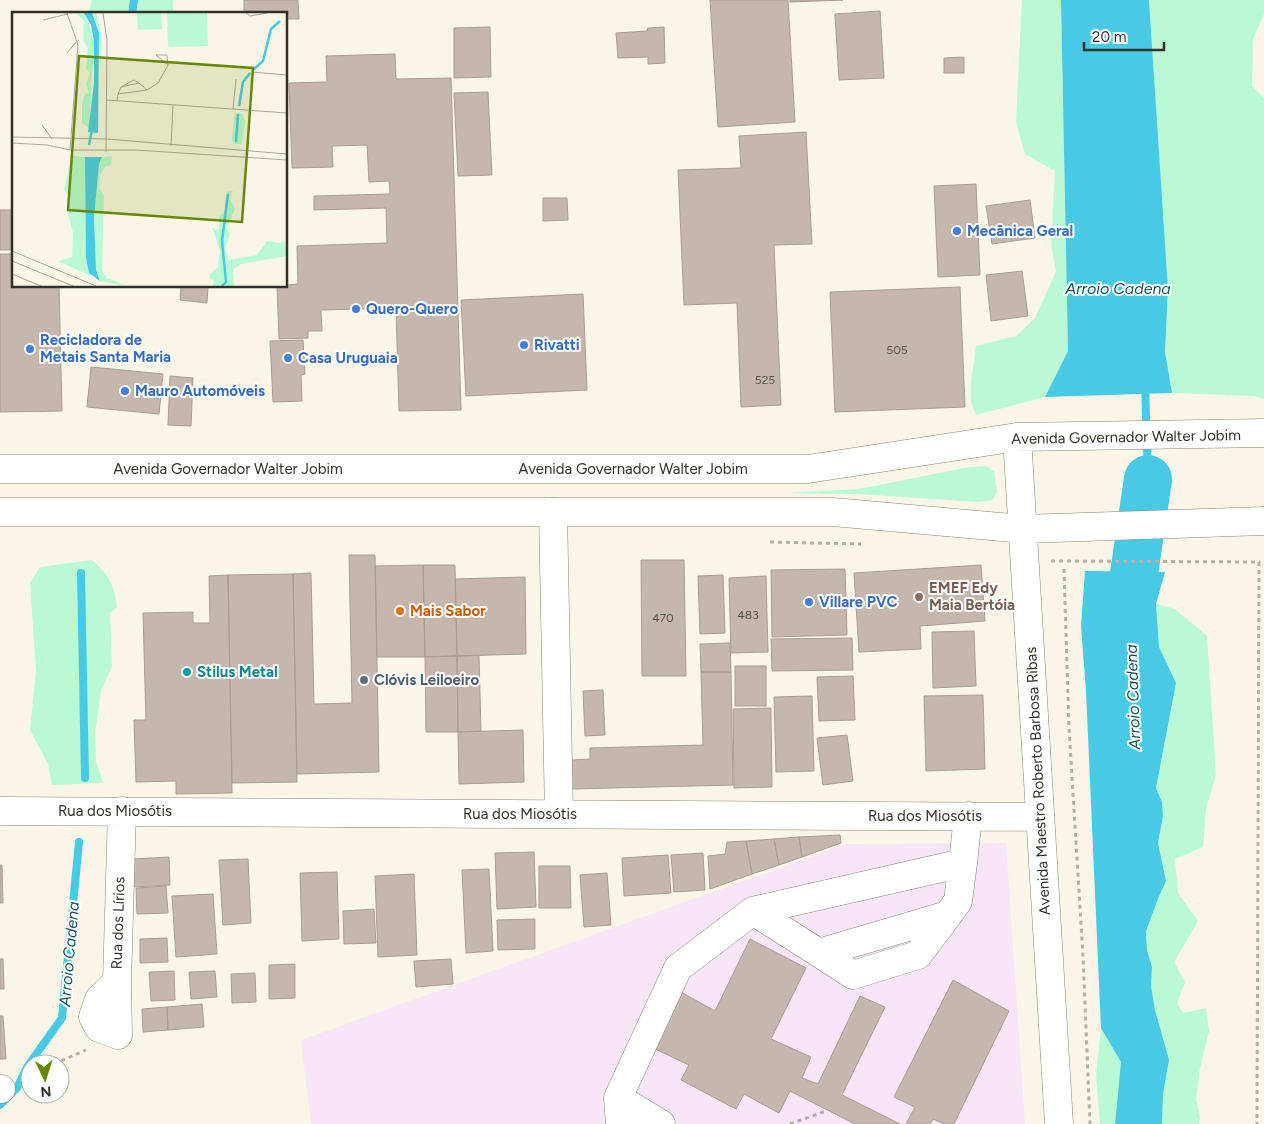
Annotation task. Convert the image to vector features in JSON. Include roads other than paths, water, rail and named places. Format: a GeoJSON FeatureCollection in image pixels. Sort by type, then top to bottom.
{"type":"FeatureCollection","features":[{"type":"Feature","properties":{"kind":"main road","name":"Avenida Governador Walter Jobim"},"geometry":{"type":"LineString","coordinates":[[0,469],[808,469],[1017,438],[1251,433]]}},
{"type":"Feature","properties":{"kind":"main road","name":"Avenida Maestro Roberto Barbosa Ribas"},"geometry":{"type":"LineString","coordinates":[[1017,438],[1059,1124]]}},
{"type":"Feature","properties":{"kind":"main road"},"geometry":{"type":"LineString","coordinates":[[0,512],[833,512],[1023,530],[1264,521]]}},
{"type":"Feature","properties":{"kind":"main road"},"geometry":{"type":"LineString","coordinates":[[553,512],[559,814]]}},
{"type":"Feature","properties":{"kind":"main road","name":"Rua dos Miosótis"},"geometry":{"type":"LineString","coordinates":[[0,811],[1040,817]]}},
{"type":"Feature","properties":{"kind":"main road","name":"Rua dos Lírios"},"geometry":{"type":"LineString","coordinates":[[118,1035],[117,982],[122,812]]}},
{"type":"Feature","properties":{"kind":"main road"},"geometry":{"type":"LineString","coordinates":[[753,911],[853,975],[918,955],[958,900],[968,816]]}},
{"type":"Feature","properties":{"kind":"main road"},"geometry":{"type":"LineString","coordinates":[[661,1124],[619,1111],[678,968],[753,911],[963,863]]}},
{"type":"Feature","properties":{"kind":"water","name":"Arroio Cadena"},"geometry":{"type":"Polygon","coordinates":[[[1061,0],[1149,0],[1168,289],[1165,352],[1172,393],[1045,397],[1068,351],[1061,0]]]}},
{"type":"Feature","properties":{"kind":"water","name":"Arroio Cadena"},"geometry":{"type":"Polygon","coordinates":[[[1085,571],[1165,572],[1156,604],[1159,647],[1176,683],[1156,788],[1162,802],[1163,816],[1158,843],[1166,881],[1146,931],[1147,950],[1152,967],[1151,986],[1155,1010],[1169,1060],[1163,1094],[1162,1124],[1115,1124],[1121,1062],[1101,1028],[1086,691],[1081,626],[1085,571]]]}},
{"type":"Feature","properties":{"kind":"waterway","name":"Arroio Cadena"},"geometry":{"type":"LineString","coordinates":[[132,12],[134,0]]}},
{"type":"Feature","properties":{"kind":"waterway","name":"Arroio Cadena"},"geometry":{"type":"LineString","coordinates":[[1145,384],[1148,479]]}},
{"type":"Feature","properties":{"kind":"waterway","name":"Arroio Cadena"},"geometry":{"type":"LineString","coordinates":[[1131,637],[1130,601],[1148,479]]}},
{"type":"Feature","properties":{"kind":"waterway","name":"Arroio Cadena"},"geometry":{"type":"LineString","coordinates":[[81,573],[85,778]]}},
{"type":"Feature","properties":{"kind":"waterway","name":"Arroio Cadena"},"geometry":{"type":"LineString","coordinates":[[0,1105],[17,1088],[27,1067],[62,1018],[79,842]]}},
{"type":"Feature","properties":{"kind":"place","name":"Mecânica Geral"},"geometry":{"type":"Point","coordinates":[957,231]}},
{"type":"Feature","properties":{"kind":"place","name":"Quero-Quero"},"geometry":{"type":"Point","coordinates":[356,309]}},
{"type":"Feature","properties":{"kind":"place","name":"Rivatti"},"geometry":{"type":"Point","coordinates":[524,345]}},
{"type":"Feature","properties":{"kind":"place","name":"Recicladora de Metais Santa Maria"},"geometry":{"type":"Point","coordinates":[30,349]}},
{"type":"Feature","properties":{"kind":"place","name":"Casa Uruguaia"},"geometry":{"type":"Point","coordinates":[288,358]}},
{"type":"Feature","properties":{"kind":"place","name":"Mauro Automóveis"},"geometry":{"type":"Point","coordinates":[125,391]}},
{"type":"Feature","properties":{"kind":"place","name":"EMEF Edy Maia Bertóia"},"geometry":{"type":"Point","coordinates":[919,597]}},
{"type":"Feature","properties":{"kind":"place","name":"Villare PVC"},"geometry":{"type":"Point","coordinates":[809,602]}},
{"type":"Feature","properties":{"kind":"place","name":"Mais Sabor"},"geometry":{"type":"Point","coordinates":[400,611]}},
{"type":"Feature","properties":{"kind":"place","name":"Stilus Metal"},"geometry":{"type":"Point","coordinates":[187,672]}},
{"type":"Feature","properties":{"kind":"place","name":"Clóvis Leiloeiro"},"geometry":{"type":"Point","coordinates":[364,680]}}]}
